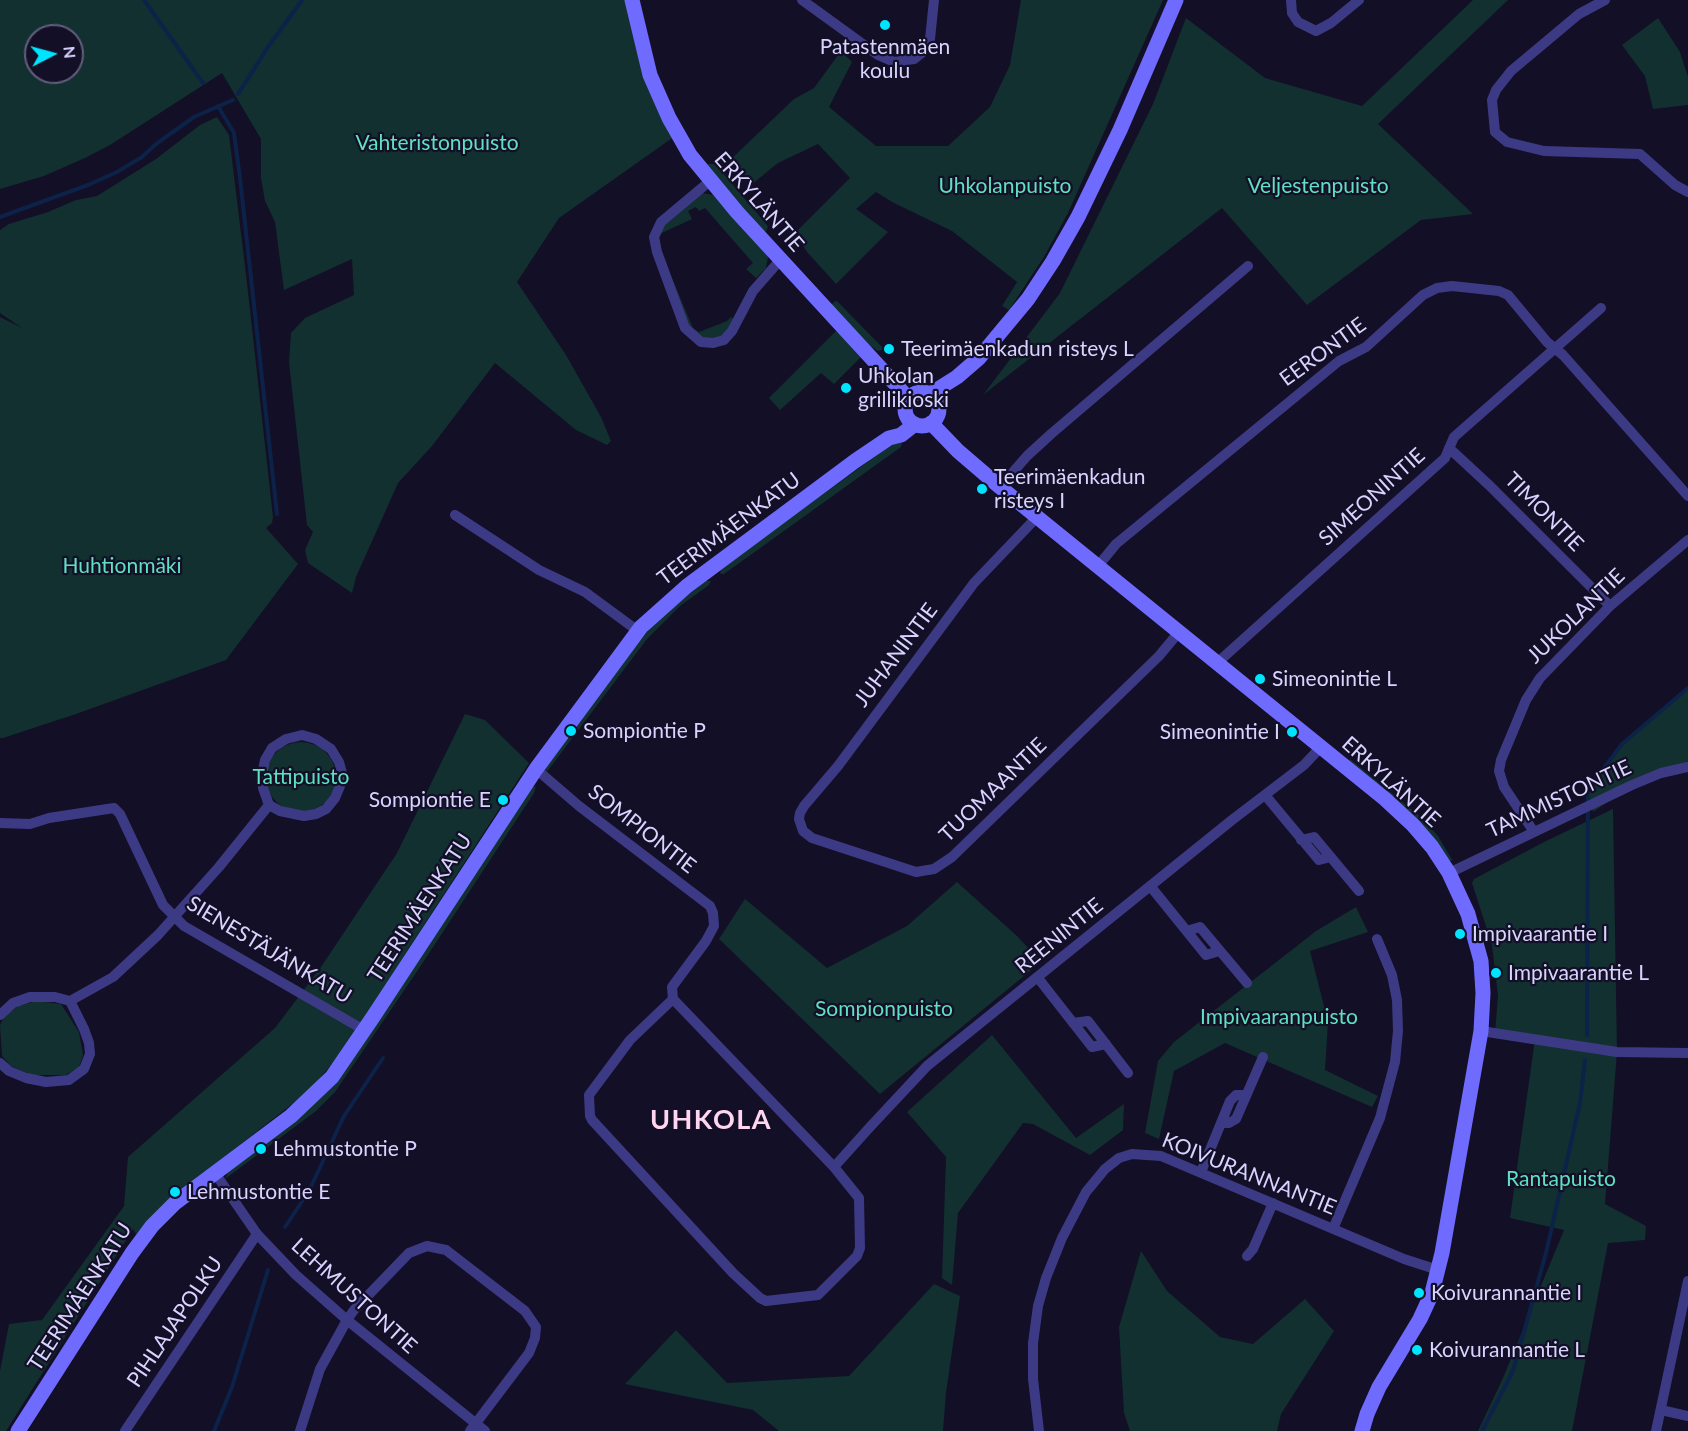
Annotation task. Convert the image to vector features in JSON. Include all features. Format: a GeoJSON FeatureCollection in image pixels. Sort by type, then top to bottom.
{"type":"FeatureCollection","features":[{"type":"Feature","properties":{"kind":"street","name":"ERKYLÄNTIE"},"geometry":{"type":"LineString","coordinates":[[632,0],[650,75],[669,118],[690,155],[910,412]]}},
{"type":"Feature","properties":{"kind":"street"},"geometry":{"type":"LineString","coordinates":[[802,0],[878,55],[894,62],[914,59],[924,51],[930,39],[934,0]]}},
{"type":"Feature","properties":{"kind":"street"},"geometry":{"type":"LineString","coordinates":[[934,400],[979,358],[1028,298],[1053,261],[1078,216],[1119,130],[1176,0]]}},
{"type":"Feature","properties":{"kind":"street"},"geometry":{"type":"LineString","coordinates":[[1291,0],[1292,12],[1298,22],[1316,31],[1331,23],[1359,0]]}},
{"type":"Feature","properties":{"kind":"street"},"geometry":{"type":"LineString","coordinates":[[1605,0],[1579,14],[1511,71],[1496,90],[1492,100],[1495,132],[1507,142],[1544,151],[1640,154],[1675,185],[1688,192]]}},
{"type":"Feature","properties":{"kind":"street"},"geometry":{"type":"LineString","coordinates":[[710,181],[661,222],[654,237],[657,252],[685,328],[701,342],[713,343],[724,340],[732,331],[753,291],[781,259]]}},
{"type":"Feature","properties":{"kind":"street"},"geometry":{"type":"LineString","coordinates":[[1000,487],[1027,456],[1051,434],[1248,266]]}},
{"type":"Feature","properties":{"kind":"street","name":"EERONTIE"},"geometry":{"type":"LineString","coordinates":[[1098,566],[1116,544],[1338,361],[1366,347],[1423,295],[1437,288],[1452,286],[1499,291],[1508,295],[1547,342],[1555,348],[1688,496]]}},
{"type":"Feature","properties":{"kind":"street","name":"SIMEONINTIE"},"geometry":{"type":"LineString","coordinates":[[1217,663],[1445,458],[1454,437],[1601,308]]}},
{"type":"Feature","properties":{"kind":"street"},"geometry":{"type":"LineString","coordinates":[[920,392],[934,400],[937,416],[931,423],[926,425],[910,412],[920,392]]}},
{"type":"Feature","properties":{"kind":"street","name":"TEERIMÄENKATU"},"geometry":{"type":"LineString","coordinates":[[18,1431],[132,1253],[152,1226],[175,1203],[310,1100],[332,1077],[536,769],[638,631],[660,608],[687,586],[889,438],[894,427],[910,412]]}},
{"type":"Feature","properties":{"kind":"street","name":"ERKYLÄNTIE"},"geometry":{"type":"LineString","coordinates":[[931,423],[958,451],[1000,487],[1385,799],[1413,825],[1432,847],[1449,873],[1468,914],[1480,961],[1483,993],[1481,1031],[1438,1270],[1432,1293],[1420,1319],[1379,1388],[1362,1431]]}},
{"type":"Feature","properties":{"kind":"street","name":"TIMONTIE"},"geometry":{"type":"LineString","coordinates":[[1449,448],[1610,606]]}},
{"type":"Feature","properties":{"kind":"street"},"geometry":{"type":"LineString","coordinates":[[455,515],[539,570],[592,597],[638,631]]}},
{"type":"Feature","properties":{"kind":"street","name":"JUHANINTIE"},"geometry":{"type":"LineString","coordinates":[[800,825],[800,813],[804,806],[838,766],[974,583],[1037,517]]}},
{"type":"Feature","properties":{"kind":"street","name":"JUKOLANTIE"},"geometry":{"type":"LineString","coordinates":[[1534,832],[1504,787],[1499,771],[1501,760],[1526,700],[1540,678],[1610,606],[1688,540]]}},
{"type":"Feature","properties":{"kind":"street","name":"TUOMAANTIE"},"geometry":{"type":"LineString","coordinates":[[800,825],[803,831],[812,838],[916,872],[934,870],[969,841],[1159,656],[1179,632]]}},
{"type":"Feature","properties":{"kind":"street"},"geometry":{"type":"LineString","coordinates":[[302,735],[316,739],[332,749],[342,773],[335,798],[326,809],[304,816],[280,812],[269,805],[263,788],[262,775],[265,760],[272,748],[286,739],[302,735]]}},
{"type":"Feature","properties":{"kind":"street","name":"REENINTIE"},"geometry":{"type":"LineString","coordinates":[[834,1167],[927,1066],[1304,765],[1320,748]]}},
{"type":"Feature","properties":{"kind":"street","name":"TAMMISTONTIE"},"geometry":{"type":"LineString","coordinates":[[1449,873],[1661,773],[1688,766]]}},
{"type":"Feature","properties":{"kind":"street","name":"SOMPIONTIE"},"geometry":{"type":"LineString","coordinates":[[536,769],[579,806],[710,906],[714,926],[706,941],[672,987],[673,999]]}},
{"type":"Feature","properties":{"kind":"street"},"geometry":{"type":"LineString","coordinates":[[1265,795],[1301,840],[1314,837],[1359,891]]}},
{"type":"Feature","properties":{"kind":"street"},"geometry":{"type":"LineString","coordinates":[[70,1001],[113,978],[158,935],[219,867],[269,805]]}},
{"type":"Feature","properties":{"kind":"street","name":"SIENESTÄJÄNKATU"},"geometry":{"type":"LineString","coordinates":[[0,823],[30,824],[49,818],[114,808],[120,814],[163,905],[184,926],[364,1030]]}},
{"type":"Feature","properties":{"kind":"street"},"geometry":{"type":"LineString","coordinates":[[1151,887],[1186,931],[1200,927],[1247,983]]}},
{"type":"Feature","properties":{"kind":"street"},"geometry":{"type":"LineString","coordinates":[[1333,1229],[1380,1118],[1395,1062],[1398,1031],[1397,1000],[1392,975],[1377,939]]}},
{"type":"Feature","properties":{"kind":"street"},"geometry":{"type":"LineString","coordinates":[[1038,978],[1073,1023],[1088,1021],[1128,1073]]}},
{"type":"Feature","properties":{"kind":"street"},"geometry":{"type":"LineString","coordinates":[[0,1015],[13,1003],[30,997],[55,996],[70,1001],[84,1029],[90,1054],[84,1069],[69,1080],[46,1082],[26,1078],[9,1071],[0,1063]]}},
{"type":"Feature","properties":{"kind":"street"},"geometry":{"type":"LineString","coordinates":[[673,999],[834,1167],[860,1198],[860,1248],[857,1256],[818,1295],[766,1301],[733,1273],[592,1120],[589,1095],[630,1040],[673,999]]}},
{"type":"Feature","properties":{"kind":"street"},"geometry":{"type":"LineString","coordinates":[[1481,1031],[1617,1052],[1688,1053]]}},
{"type":"Feature","properties":{"kind":"street"},"geometry":{"type":"LineString","coordinates":[[1201,1172],[1230,1101],[1236,1095],[1246,1095],[1263,1057]]}},
{"type":"Feature","properties":{"kind":"street","name":"KOIVURANNANTIE"},"geometry":{"type":"LineString","coordinates":[[1039,1431],[1033,1379],[1033,1342],[1038,1306],[1046,1278],[1062,1238],[1086,1192],[1105,1169],[1119,1158],[1132,1154],[1161,1156],[1404,1259],[1438,1270]]}},
{"type":"Feature","properties":{"kind":"street","name":"LEHMUSTONTIE"},"geometry":{"type":"LineString","coordinates":[[215,1173],[257,1234],[296,1275],[477,1429]]}},
{"type":"Feature","properties":{"kind":"street"},"geometry":{"type":"LineString","coordinates":[[1247,1256],[1253,1249],[1273,1203]]}},
{"type":"Feature","properties":{"kind":"street","name":"PIHLAJAPOLKU"},"geometry":{"type":"LineString","coordinates":[[125,1431],[257,1234]]}},
{"type":"Feature","properties":{"kind":"street"},"geometry":{"type":"LineString","coordinates":[[300,1431],[320,1369],[347,1320],[409,1253],[427,1246],[446,1251],[525,1311],[536,1328],[529,1353],[477,1429]]}},
{"type":"Feature","properties":{"kind":"street"},"geometry":{"type":"LineString","coordinates":[[1656,1431],[1688,1281]]}},
{"type":"Feature","properties":{"kind":"street"},"geometry":{"type":"LineString","coordinates":[[1661,1410],[1688,1416]]}},
{"type":"Feature","properties":{"kind":"green space","name":"Vahteristonpuisto"},"geometry":{"type":"Polygon","coordinates":[[[0,0],[632,0],[678,134],[559,218],[517,282],[566,355],[601,417],[611,441],[607,445],[576,430],[495,363],[432,446],[398,483],[356,577],[352,593],[308,563],[305,550],[313,532],[307,525],[289,362],[291,333],[305,318],[354,295],[352,259],[284,290],[275,222],[265,201],[261,178],[261,139],[222,73],[110,145],[44,176],[0,189],[0,0]]]}},
{"type":"Feature","properties":{"kind":"green space","name":"Uhkolanpuisto"},"geometry":{"type":"Polygon","coordinates":[[[1021,0],[1163,0],[1068,213],[1044,257],[1009,310],[1002,306],[1017,282],[952,231],[876,192],[856,209],[888,232],[836,284],[807,252],[795,233],[850,178],[818,144],[778,163],[751,185],[730,160],[794,99],[814,88],[841,51],[852,62],[829,107],[876,146],[948,146],[990,107],[1010,65],[1021,0]]]}},
{"type":"Feature","properties":{"kind":"green space","name":"Veljestenpuisto"},"geometry":{"type":"Polygon","coordinates":[[[1473,0],[1508,0],[1378,124],[1473,214],[1421,220],[1307,305],[1222,208],[983,395],[1060,293],[1153,104],[1186,18],[1265,78],[1362,106],[1473,0]]]}},
{"type":"Feature","properties":{"kind":"green space"},"geometry":{"type":"Polygon","coordinates":[[[1658,18],[1680,52],[1688,77],[1688,105],[1653,109],[1645,76],[1622,45],[1658,18]]]}},
{"type":"Feature","properties":{"kind":"green space","name":"Huhtionmäki"},"geometry":{"type":"Polygon","coordinates":[[[217,117],[229,135],[247,283],[273,517],[272,523],[266,528],[298,564],[226,660],[76,714],[0,738],[0,317],[22,328],[0,313],[0,230],[9,224],[48,212],[76,200],[97,196],[156,159],[200,125],[217,117]]]}},
{"type":"Feature","properties":{"kind":"green space"},"geometry":{"type":"Polygon","coordinates":[[[708,164],[717,166],[767,225],[766,231],[763,232],[704,166],[708,164]]]}},
{"type":"Feature","properties":{"kind":"green space"},"geometry":{"type":"Polygon","coordinates":[[[702,193],[713,195],[766,252],[768,257],[766,268],[756,278],[746,269],[753,263],[705,208],[699,211],[696,207],[688,211],[692,219],[662,233],[659,237],[660,250],[693,328],[699,332],[727,321],[731,317],[735,320],[727,333],[715,340],[704,340],[690,330],[658,251],[655,238],[661,225],[702,193]]]}},
{"type":"Feature","properties":{"kind":"green space"},"geometry":{"type":"Polygon","coordinates":[[[837,301],[882,347],[882,350],[878,351],[863,341],[831,305],[837,301]]]}},
{"type":"Feature","properties":{"kind":"green space"},"geometry":{"type":"Polygon","coordinates":[[[837,330],[862,356],[834,384],[821,373],[780,410],[769,398],[837,330]]]}},
{"type":"Feature","properties":{"kind":"green space"},"geometry":{"type":"Polygon","coordinates":[[[900,440],[901,447],[724,574],[720,574],[721,570],[764,537],[900,440]]]}},
{"type":"Feature","properties":{"kind":"green space"},"geometry":{"type":"Polygon","coordinates":[[[706,581],[711,581],[709,585],[680,606],[647,639],[546,773],[545,768],[616,670],[657,620],[706,581]]]}},
{"type":"Feature","properties":{"kind":"green space"},"geometry":{"type":"Polygon","coordinates":[[[1688,688],[1688,764],[1632,785],[1593,812],[1588,789],[1622,744],[1688,688]]]}},
{"type":"Feature","properties":{"kind":"green space"},"geometry":{"type":"Polygon","coordinates":[[[465,714],[485,720],[529,763],[341,1053],[310,1090],[196,1179],[136,1234],[133,1229],[6,1431],[0,1431],[0,1371],[9,1324],[42,1320],[124,1206],[128,1157],[275,1028],[321,967],[397,853],[465,714]]]}},
{"type":"Feature","properties":{"kind":"green space","name":"Tattipuisto"},"geometry":{"type":"Polygon","coordinates":[[[301,742],[314,745],[326,752],[333,764],[336,777],[333,790],[326,802],[314,809],[301,812],[288,809],[276,802],[269,790],[266,777],[269,764],[276,752],[288,745],[301,742]]]}},
{"type":"Feature","properties":{"kind":"green space"},"geometry":{"type":"Polygon","coordinates":[[[1350,759],[1422,818],[1438,836],[1453,861],[1446,859],[1348,762],[1350,759]]]}},
{"type":"Feature","properties":{"kind":"green space"},"geometry":{"type":"Polygon","coordinates":[[[536,786],[534,793],[418,970],[335,1092],[316,1111],[225,1179],[228,1172],[291,1124],[528,789],[536,786]]]}},
{"type":"Feature","properties":{"kind":"green space","name":"Rantapuisto"},"geometry":{"type":"Polygon","coordinates":[[[1613,809],[1617,1052],[1605,1204],[1646,1226],[1645,1240],[1608,1243],[1572,1431],[1478,1431],[1503,1378],[1564,1230],[1510,1218],[1535,1039],[1495,1033],[1498,996],[1492,945],[1472,883],[1474,879],[1546,841],[1613,809]]]}},
{"type":"Feature","properties":{"kind":"green space","name":"Sompionpuisto"},"geometry":{"type":"Polygon","coordinates":[[[957,882],[1017,936],[1041,962],[880,1094],[719,939],[745,899],[827,968],[907,926],[957,882]]]}},
{"type":"Feature","properties":{"kind":"green space","name":"Impivaaranpuisto"},"geometry":{"type":"Polygon","coordinates":[[[1356,907],[1368,932],[1310,951],[1328,1022],[1325,1070],[1378,1096],[1372,1107],[1225,1043],[1174,1071],[1159,1139],[1145,1133],[1158,1061],[1174,1042],[1316,931],[1356,907]]]}},
{"type":"Feature","properties":{"kind":"green space"},"geometry":{"type":"Polygon","coordinates":[[[37,1001],[61,1004],[79,1032],[83,1055],[79,1067],[66,1075],[31,1075],[11,1066],[2,1056],[0,1025],[4,1017],[18,1006],[37,1001]]]}},
{"type":"Feature","properties":{"kind":"green space"},"geometry":{"type":"Polygon","coordinates":[[[992,1035],[1076,1138],[1124,1104],[1123,1130],[1090,1155],[1033,1124],[1023,1123],[958,1213],[952,1285],[942,1278],[946,1157],[907,1112],[992,1035]]]}},
{"type":"Feature","properties":{"kind":"green space"},"geometry":{"type":"Polygon","coordinates":[[[1141,1251],[1167,1291],[1220,1337],[1253,1344],[1305,1299],[1334,1331],[1281,1414],[1277,1431],[1130,1431],[1124,1413],[1119,1327],[1141,1251]]]}},
{"type":"Feature","properties":{"kind":"green space"},"geometry":{"type":"Polygon","coordinates":[[[934,1284],[960,1296],[943,1431],[779,1431],[753,1410],[625,1384],[676,1330],[727,1383],[849,1376],[934,1284]]]}},
{"type":"Feature","properties":{"kind":"waterway"},"geometry":{"type":"LineString","coordinates":[[144,0],[203,83]]}},
{"type":"Feature","properties":{"kind":"waterway"},"geometry":{"type":"LineString","coordinates":[[238,94],[302,0]]}},
{"type":"Feature","properties":{"kind":"waterway"},"geometry":{"type":"LineString","coordinates":[[0,217],[117,172],[142,157],[194,117],[233,100]]}},
{"type":"Feature","properties":{"kind":"waterway"},"geometry":{"type":"LineString","coordinates":[[218,106],[234,133],[277,514]]}},
{"type":"Feature","properties":{"kind":"waterway"},"geometry":{"type":"LineString","coordinates":[[1587,1035],[1588,789],[1622,744],[1688,688]]}},
{"type":"Feature","properties":{"kind":"waterway"},"geometry":{"type":"LineString","coordinates":[[285,1227],[309,1191],[344,1116],[383,1058]]}},
{"type":"Feature","properties":{"kind":"waterway"},"geometry":{"type":"LineString","coordinates":[[1482,1431],[1513,1371],[1546,1253],[1580,1103],[1585,1060]]}},
{"type":"Feature","properties":{"kind":"waterway"},"geometry":{"type":"LineString","coordinates":[[214,1431],[232,1387],[268,1270]]}},
{"type":"Feature","properties":{"kind":"place","name":"Patastenmäen koulu"},"geometry":{"type":"Point","coordinates":[885,25]}},
{"type":"Feature","properties":{"kind":"place","name":"Teerimäenkadun risteys L"},"geometry":{"type":"Point","coordinates":[889,349]}},
{"type":"Feature","properties":{"kind":"place","name":"Uhkolan grillikioski"},"geometry":{"type":"Point","coordinates":[846,388]}},
{"type":"Feature","properties":{"kind":"place","name":"Teerimäenkadun risteys I"},"geometry":{"type":"Point","coordinates":[982,489]}},
{"type":"Feature","properties":{"kind":"place","name":"Simeonintie L"},"geometry":{"type":"Point","coordinates":[1260,679]}},
{"type":"Feature","properties":{"kind":"place","name":"Sompiontie P"},"geometry":{"type":"Point","coordinates":[571,731]}},
{"type":"Feature","properties":{"kind":"place","name":"Simeonintie I"},"geometry":{"type":"Point","coordinates":[1292,732]}},
{"type":"Feature","properties":{"kind":"place","name":"Sompiontie E"},"geometry":{"type":"Point","coordinates":[503,800]}},
{"type":"Feature","properties":{"kind":"place","name":"Impivaarantie I"},"geometry":{"type":"Point","coordinates":[1460,934]}},
{"type":"Feature","properties":{"kind":"place","name":"Impivaarantie L"},"geometry":{"type":"Point","coordinates":[1496,973]}},
{"type":"Feature","properties":{"kind":"place","name":"Lehmustontie P"},"geometry":{"type":"Point","coordinates":[261,1149]}},
{"type":"Feature","properties":{"kind":"place","name":"Lehmustontie E"},"geometry":{"type":"Point","coordinates":[175,1192]}},
{"type":"Feature","properties":{"kind":"place","name":"Koivurannantie I"},"geometry":{"type":"Point","coordinates":[1419,1293]}},
{"type":"Feature","properties":{"kind":"place","name":"Koivurannantie L"},"geometry":{"type":"Point","coordinates":[1417,1350]}},
{"type":"Feature","properties":{"kind":"district","name":"UHKOLA"},"geometry":{"type":"Point","coordinates":[711,1120]}}]}
